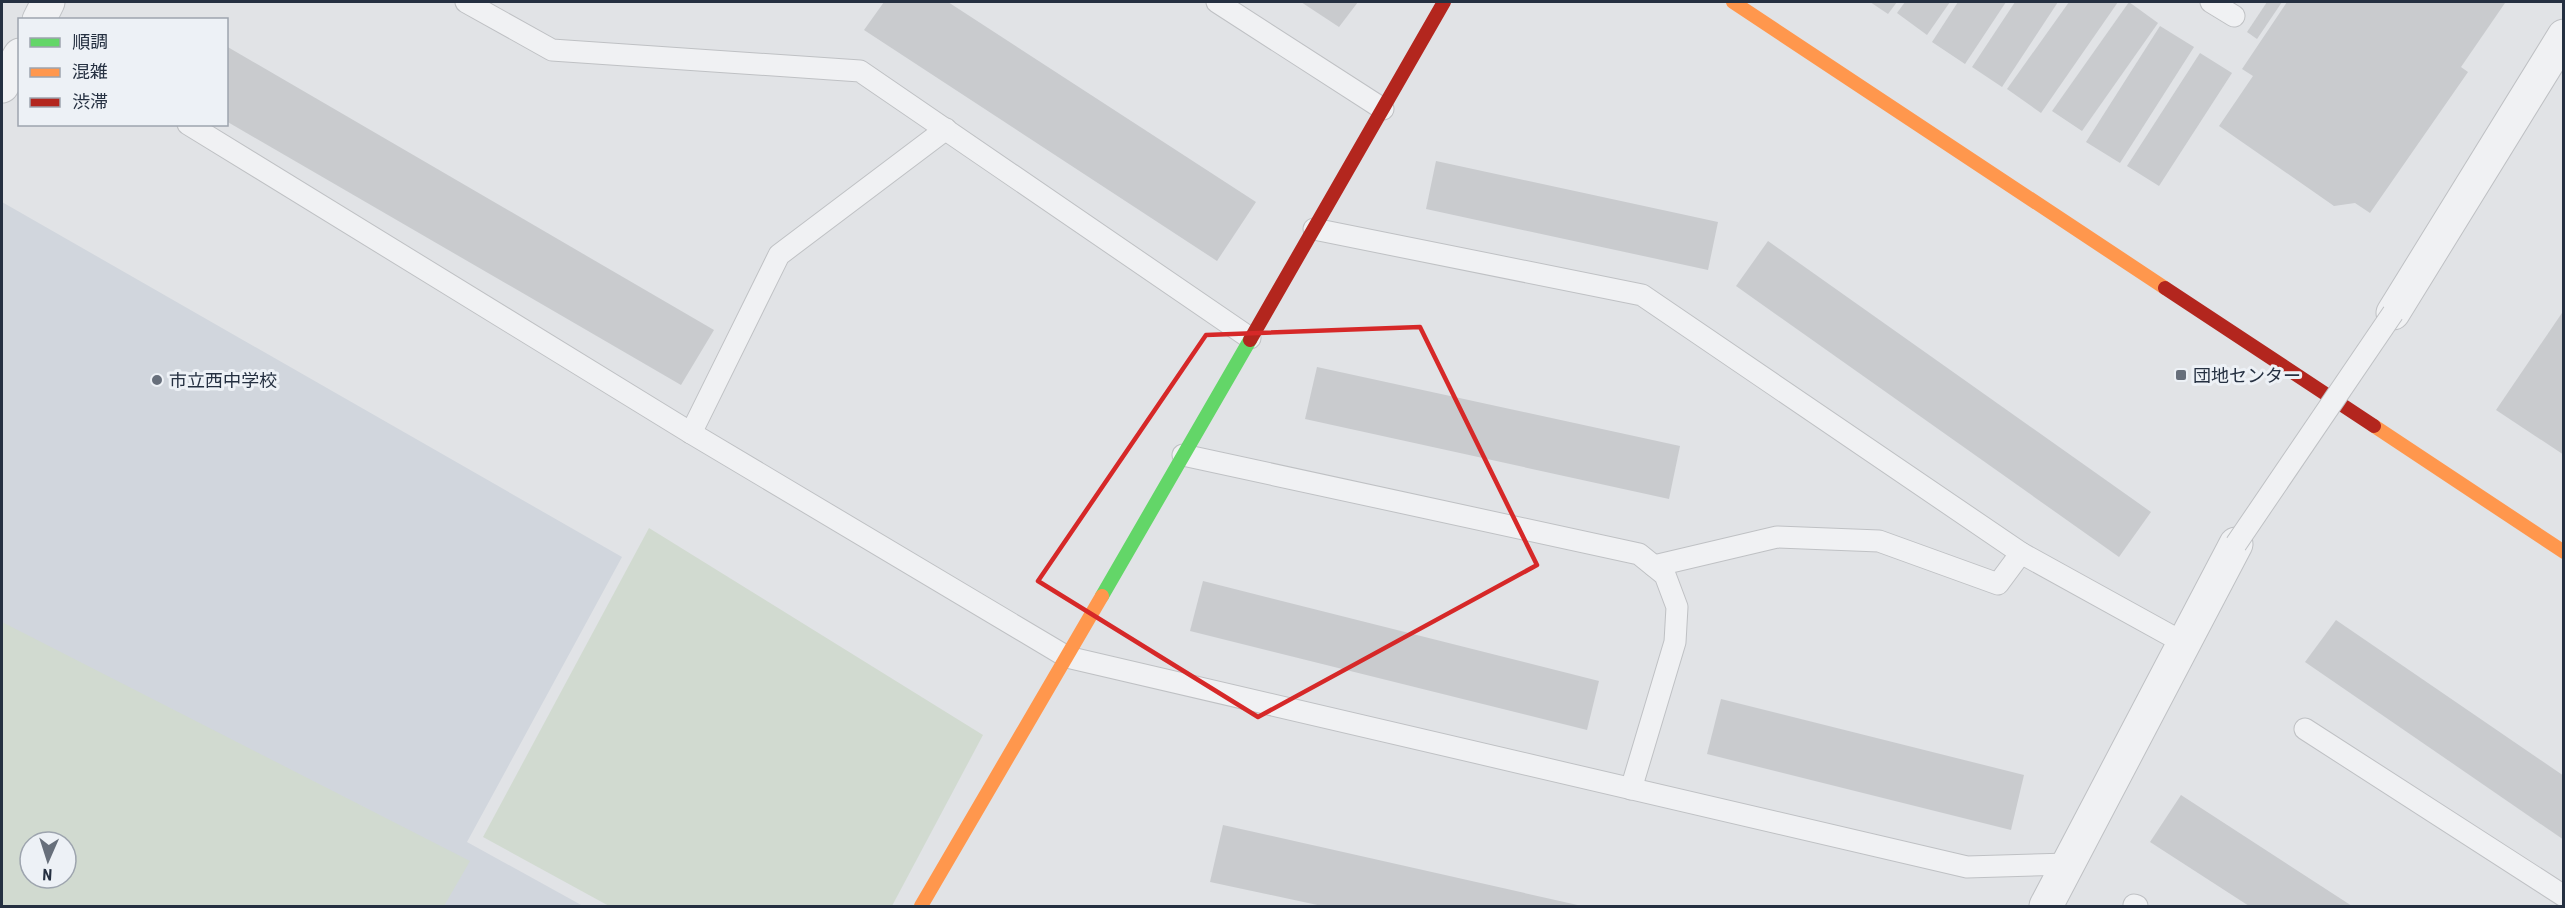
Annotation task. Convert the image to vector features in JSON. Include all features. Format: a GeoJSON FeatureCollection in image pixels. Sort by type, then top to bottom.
{"type":"FeatureCollection","features":[{"type":"Feature","properties":{"kind":"street"},"geometry":{"type":"LineString","coordinates":[[40,18],[48,2]]}},
{"type":"Feature","properties":{"kind":"street"},"geometry":{"type":"LineString","coordinates":[[921,906],[1444,2]]}},
{"type":"Feature","properties":{"kind":"street"},"geometry":{"type":"LineString","coordinates":[[1733,2],[2564,552]]}},
{"type":"Feature","properties":{"kind":"street"},"geometry":{"type":"LineString","coordinates":[[2393,313],[2564,36]]}},
{"type":"Feature","properties":{"kind":"street"},"geometry":{"type":"LineString","coordinates":[[2,86],[18,58]]}},
{"type":"Feature","properties":{"kind":"street"},"geometry":{"type":"LineString","coordinates":[[2046,906],[2236,544]]}},
{"type":"Feature","properties":{"kind":"lane"},"geometry":{"type":"LineString","coordinates":[[466,2],[552,50],[860,71],[1251,338]]}},
{"type":"Feature","properties":{"kind":"lane"},"geometry":{"type":"LineString","coordinates":[[1217,2],[1383,109]]}},
{"type":"Feature","properties":{"kind":"lane"},"geometry":{"type":"LineString","coordinates":[[2211,2],[2234,16]]}},
{"type":"Feature","properties":{"kind":"lane"},"geometry":{"type":"LineString","coordinates":[[191,126],[691,434],[1067,657],[1967,867],[2068,864]]}},
{"type":"Feature","properties":{"kind":"lane"},"geometry":{"type":"LineString","coordinates":[[691,434],[779,255],[945,129]]}},
{"type":"Feature","properties":{"kind":"lane"},"geometry":{"type":"LineString","coordinates":[[1314,229],[1642,295],[2021,553],[2184,643]]}},
{"type":"Feature","properties":{"kind":"lane"},"geometry":{"type":"LineString","coordinates":[[2236,544],[2393,313]]}},
{"type":"Feature","properties":{"kind":"lane"},"geometry":{"type":"LineString","coordinates":[[1183,455],[1639,554],[1665,575],[1677,607],[1675,642],[1631,789]]}},
{"type":"Feature","properties":{"kind":"lane"},"geometry":{"type":"LineString","coordinates":[[1654,566],[1777,537],[1879,541],[1998,584],[2021,553]]}},
{"type":"Feature","properties":{"kind":"lane"},"geometry":{"type":"LineString","coordinates":[[2305,729],[2564,896]]}},
{"type":"Feature","properties":{"kind":"highlighted area"},"geometry":{"type":"Polygon","coordinates":[[[1420,327],[1537,565],[1258,717],[1038,581],[1206,335],[1420,327]]]}},
{"type":"Feature","properties":{"kind":"shaded area","name":"市立西中学校"},"geometry":{"type":"Polygon","coordinates":[[[2,202],[622,557],[467,842],[583,906],[2,906],[2,202]]]}},
{"type":"Feature","properties":{"kind":"shaded area"},"geometry":{"type":"Polygon","coordinates":[[[649,528],[983,735],[892,906],[609,906],[483,837],[649,528]]]}},
{"type":"Feature","properties":{"kind":"shaded area"},"geometry":{"type":"Polygon","coordinates":[[[2,622],[470,861],[444,906],[2,906],[2,622]]]}},
{"type":"Feature","properties":{"kind":"building"},"geometry":{"type":"Polygon","coordinates":[[[884,2],[948,2],[1256,202],[1217,261],[864,30],[884,2]]]}},
{"type":"Feature","properties":{"kind":"building"},"geometry":{"type":"Polygon","coordinates":[[[1301,2],[1358,2],[1339,27],[1301,2]]]}},
{"type":"Feature","properties":{"kind":"building"},"geometry":{"type":"Polygon","coordinates":[[[1870,2],[1897,2],[1888,14],[1870,2]]]}},
{"type":"Feature","properties":{"kind":"building"},"geometry":{"type":"Polygon","coordinates":[[[1905,2],[1950,2],[1927,35],[1897,13],[1905,2]]]}},
{"type":"Feature","properties":{"kind":"building"},"geometry":{"type":"Polygon","coordinates":[[[1958,2],[2006,2],[1965,64],[1932,42],[1958,2]]]}},
{"type":"Feature","properties":{"kind":"building"},"geometry":{"type":"Polygon","coordinates":[[[2015,2],[2058,2],[2002,87],[1972,67],[2015,2]]]}},
{"type":"Feature","properties":{"kind":"building"},"geometry":{"type":"Polygon","coordinates":[[[2069,2],[2118,2],[2041,113],[2007,89],[2069,2]]]}},
{"type":"Feature","properties":{"kind":"building"},"geometry":{"type":"Polygon","coordinates":[[[2129,2],[2158,23],[2082,131],[2052,111],[2129,2]]]}},
{"type":"Feature","properties":{"kind":"building"},"geometry":{"type":"Polygon","coordinates":[[[2267,2],[2282,2],[2257,39],[2247,32],[2267,2]]]}},
{"type":"Feature","properties":{"kind":"building"},"geometry":{"type":"Polygon","coordinates":[[[2287,2],[2505,3],[2461,67],[2468,72],[2370,213],[2355,203],[2334,206],[2219,126],[2253,76],[2242,69],[2287,2]]]}},
{"type":"Feature","properties":{"kind":"building"},"geometry":{"type":"Polygon","coordinates":[[[2160,26],[2194,47],[2120,163],[2086,142],[2160,26]]]}},
{"type":"Feature","properties":{"kind":"building"},"geometry":{"type":"Polygon","coordinates":[[[228,47],[714,330],[681,385],[228,122],[228,47]]]}},
{"type":"Feature","properties":{"kind":"building"},"geometry":{"type":"Polygon","coordinates":[[[2200,53],[2232,73],[2159,186],[2127,166],[2200,53]]]}},
{"type":"Feature","properties":{"kind":"building"},"geometry":{"type":"Polygon","coordinates":[[[1436,161],[1718,222],[1708,270],[1426,209],[1436,161]]]}},
{"type":"Feature","properties":{"kind":"building"},"geometry":{"type":"Polygon","coordinates":[[[1768,241],[2151,512],[2119,557],[1736,286],[1768,241]]]}},
{"type":"Feature","properties":{"kind":"building"},"geometry":{"type":"Polygon","coordinates":[[[2564,310],[2564,455],[2496,410],[2564,310]]]}},
{"type":"Feature","properties":{"kind":"building"},"geometry":{"type":"Polygon","coordinates":[[[1317,367],[1680,446],[1669,499],[1305,419],[1317,367]]]}},
{"type":"Feature","properties":{"kind":"building"},"geometry":{"type":"Polygon","coordinates":[[[1203,581],[1599,681],[1587,730],[1190,631],[1203,581]]]}},
{"type":"Feature","properties":{"kind":"building"},"geometry":{"type":"Polygon","coordinates":[[[2336,620],[2564,776],[2564,840],[2305,662],[2336,620]]]}},
{"type":"Feature","properties":{"kind":"building"},"geometry":{"type":"Polygon","coordinates":[[[1721,699],[2024,775],[2011,830],[1707,754],[1721,699]]]}},
{"type":"Feature","properties":{"kind":"building"},"geometry":{"type":"Polygon","coordinates":[[[2181,795],[2352,906],[2249,906],[2150,842],[2181,795]]]}},
{"type":"Feature","properties":{"kind":"building"},"geometry":{"type":"Polygon","coordinates":[[[1223,825],[1582,906],[1322,906],[1210,882],[1223,825]]]}},
{"type":"Feature","properties":{"kind":"traffic: fast"},"geometry":{"type":"LineString","coordinates":[[1102,596],[1250,340]]}},
{"type":"Feature","properties":{"kind":"traffic: slow"},"geometry":{"type":"LineString","coordinates":[[1733,2],[2165,288]]}},
{"type":"Feature","properties":{"kind":"traffic: slow"},"geometry":{"type":"LineString","coordinates":[[2374,426],[2564,552]]}},
{"type":"Feature","properties":{"kind":"traffic: slow"},"geometry":{"type":"LineString","coordinates":[[921,906],[1102,596]]}},
{"type":"Feature","properties":{"kind":"traffic: jam"},"geometry":{"type":"LineString","coordinates":[[1250,340],[1444,2]]}},
{"type":"Feature","properties":{"kind":"traffic: jam"},"geometry":{"type":"LineString","coordinates":[[2165,288],[2374,426]]}},
{"type":"Feature","properties":{"kind":"place","name":"団地センター"},"geometry":{"type":"Point","coordinates":[2181,375]}},
{"type":"Feature","properties":{"kind":"place","name":"市立西中学校"},"geometry":{"type":"Point","coordinates":[157,380]}}]}
